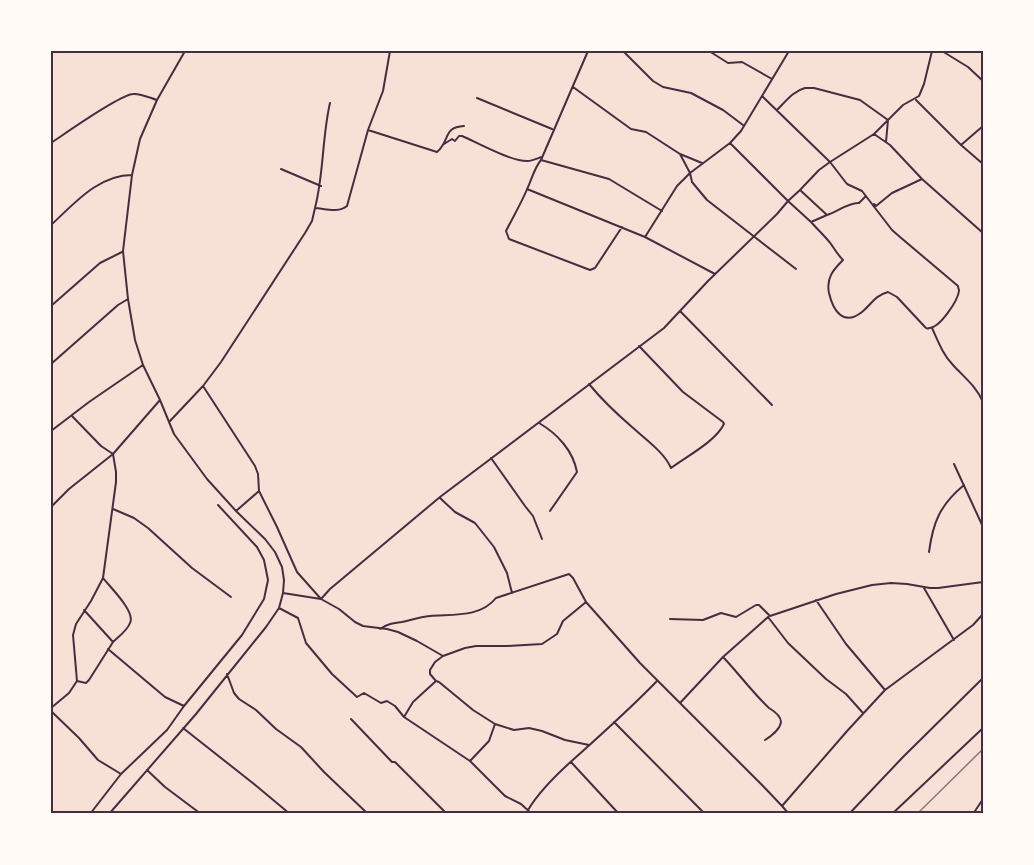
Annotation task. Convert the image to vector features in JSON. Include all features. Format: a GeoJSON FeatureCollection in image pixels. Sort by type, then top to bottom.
{"type":"FeatureCollection","features":[{"type":"Feature","properties":{"kind":"street"},"geometry":{"type":"LineString","coordinates":[[109,814],[196,714],[266,627],[279,608],[283,593],[282,567],[275,552],[207,480],[174,434],[160,400],[142,366],[135,340],[123,251],[132,176],[140,139],[157,100],[185,51]]}},
{"type":"Feature","properties":{"kind":"street"},"geometry":{"type":"LineString","coordinates":[[315,208],[337,210],[347,206],[369,130],[383,92],[390,51]]}},
{"type":"Feature","properties":{"kind":"street"},"geometry":{"type":"LineString","coordinates":[[588,51],[536,170],[506,231],[509,239],[590,270],[595,268],[622,227]]}},
{"type":"Feature","properties":{"kind":"street"},"geometry":{"type":"LineString","coordinates":[[623,51],[653,81],[663,87],[691,93],[723,110],[744,126]]}},
{"type":"Feature","properties":{"kind":"street"},"geometry":{"type":"LineString","coordinates":[[709,51],[728,63],[742,62],[772,79]]}},
{"type":"Feature","properties":{"kind":"street"},"geometry":{"type":"LineString","coordinates":[[645,237],[677,186],[702,163],[730,143],[744,126],[789,51]]}},
{"type":"Feature","properties":{"kind":"street"},"geometry":{"type":"LineString","coordinates":[[321,599],[330,589],[440,498],[664,328],[819,170],[874,134],[907,101],[919,96],[932,51]]}},
{"type":"Feature","properties":{"kind":"street"},"geometry":{"type":"LineString","coordinates":[[942,51],[968,67],[983,81]]}},
{"type":"Feature","properties":{"kind":"street"},"geometry":{"type":"LineString","coordinates":[[573,87],[631,129],[646,132],[680,154],[702,163]]}},
{"type":"Feature","properties":{"kind":"street"},"geometry":{"type":"LineString","coordinates":[[777,110],[798,89],[814,88],[860,100],[888,120]]}},
{"type":"Feature","properties":{"kind":"street"},"geometry":{"type":"LineString","coordinates":[[51,143],[131,94],[157,100]]}},
{"type":"Feature","properties":{"kind":"street"},"geometry":{"type":"LineString","coordinates":[[762,96],[830,162],[847,184],[862,191],[876,206],[892,193],[922,179]]}},
{"type":"Feature","properties":{"kind":"street"},"geometry":{"type":"LineString","coordinates":[[477,98],[553,129]]}},
{"type":"Feature","properties":{"kind":"street"},"geometry":{"type":"LineString","coordinates":[[915,99],[983,164]]}},
{"type":"Feature","properties":{"kind":"street"},"geometry":{"type":"LineString","coordinates":[[169,422],[203,386],[312,221],[321,186],[330,103]]}},
{"type":"Feature","properties":{"kind":"street"},"geometry":{"type":"LineString","coordinates":[[886,142],[888,120]]}},
{"type":"Feature","properties":{"kind":"street"},"geometry":{"type":"LineString","coordinates":[[369,130],[437,152],[441,150],[449,131],[464,126]]}},
{"type":"Feature","properties":{"kind":"street"},"geometry":{"type":"LineString","coordinates":[[961,145],[983,126]]}},
{"type":"Feature","properties":{"kind":"street"},"geometry":{"type":"LineString","coordinates":[[874,134],[886,142],[922,179],[983,233]]}},
{"type":"Feature","properties":{"kind":"street"},"geometry":{"type":"LineString","coordinates":[[444,144],[462,136],[519,160],[528,161],[541,158],[609,179],[662,211]]}},
{"type":"Feature","properties":{"kind":"street"},"geometry":{"type":"LineString","coordinates":[[730,143],[811,222],[843,260],[831,272],[828,283],[834,309],[840,315],[846,318],[853,317],[862,312],[876,297],[888,292],[897,297],[925,327],[932,328],[949,311],[959,288],[892,230],[866,195]]}},
{"type":"Feature","properties":{"kind":"street"},"geometry":{"type":"LineString","coordinates":[[680,154],[692,182],[707,200],[796,269]]}},
{"type":"Feature","properties":{"kind":"street"},"geometry":{"type":"LineString","coordinates":[[281,169],[321,186]]}},
{"type":"Feature","properties":{"kind":"street"},"geometry":{"type":"LineString","coordinates":[[51,225],[89,190],[124,175],[132,176]]}},
{"type":"Feature","properties":{"kind":"street"},"geometry":{"type":"LineString","coordinates":[[527,189],[645,237],[715,274]]}},
{"type":"Feature","properties":{"kind":"street"},"geometry":{"type":"LineString","coordinates":[[800,190],[827,215]]}},
{"type":"Feature","properties":{"kind":"street"},"geometry":{"type":"LineString","coordinates":[[811,222],[853,202],[859,203],[866,195]]}},
{"type":"Feature","properties":{"kind":"street"},"geometry":{"type":"LineString","coordinates":[[51,306],[100,262],[123,251]]}},
{"type":"Feature","properties":{"kind":"street"},"geometry":{"type":"LineString","coordinates":[[51,364],[118,305],[128,299]]}},
{"type":"Feature","properties":{"kind":"street"},"geometry":{"type":"LineString","coordinates":[[680,311],[772,405]]}},
{"type":"Feature","properties":{"kind":"street"},"geometry":{"type":"LineString","coordinates":[[932,328],[951,364],[969,381],[983,402]]}},
{"type":"Feature","properties":{"kind":"street"},"geometry":{"type":"LineString","coordinates":[[589,384],[658,451],[671,468],[706,444],[722,428],[723,422],[682,392],[639,346]]}},
{"type":"Feature","properties":{"kind":"street"},"geometry":{"type":"LineString","coordinates":[[51,431],[142,366]]}},
{"type":"Feature","properties":{"kind":"street"},"geometry":{"type":"LineString","coordinates":[[203,386],[255,466],[259,491],[297,572],[321,599],[356,622],[363,626],[387,629],[408,636],[443,656]]}},
{"type":"Feature","properties":{"kind":"street"},"geometry":{"type":"LineString","coordinates":[[51,507],[69,489],[113,454],[160,400]]}},
{"type":"Feature","properties":{"kind":"street"},"geometry":{"type":"LineString","coordinates":[[72,416],[101,446],[113,454],[116,472],[103,578],[76,624],[73,635],[77,681],[69,693],[51,710],[98,760],[121,774]]}},
{"type":"Feature","properties":{"kind":"street"},"geometry":{"type":"LineString","coordinates":[[538,422],[550,429],[562,441],[574,461],[577,472],[550,511]]}},
{"type":"Feature","properties":{"kind":"street"},"geometry":{"type":"LineString","coordinates":[[491,458],[533,516],[542,539]]}},
{"type":"Feature","properties":{"kind":"street"},"geometry":{"type":"LineString","coordinates":[[954,464],[983,528]]}},
{"type":"Feature","properties":{"kind":"street"},"geometry":{"type":"LineString","coordinates":[[929,552],[934,526],[940,511],[964,485]]}},
{"type":"Feature","properties":{"kind":"street"},"geometry":{"type":"LineString","coordinates":[[236,511],[259,491]]}},
{"type":"Feature","properties":{"kind":"street"},"geometry":{"type":"LineString","coordinates":[[440,498],[455,512],[475,523],[494,548],[507,573],[512,593]]}},
{"type":"Feature","properties":{"kind":"street"},"geometry":{"type":"LineString","coordinates":[[90,814],[121,774],[167,730],[248,627],[264,599],[268,580],[261,553],[218,505]]}},
{"type":"Feature","properties":{"kind":"street"},"geometry":{"type":"LineString","coordinates":[[113,510],[134,518],[148,528],[192,568],[231,597]]}},
{"type":"Feature","properties":{"kind":"street"},"geometry":{"type":"LineString","coordinates":[[380,629],[386,624],[425,617],[468,614],[491,604],[495,598],[569,574],[586,602],[657,681],[789,814]]}},
{"type":"Feature","properties":{"kind":"street"},"geometry":{"type":"LineString","coordinates":[[77,681],[86,683],[89,680],[113,642],[131,622],[132,617],[128,609],[103,578]]}},
{"type":"Feature","properties":{"kind":"street"},"geometry":{"type":"LineString","coordinates":[[681,704],[723,657],[769,616],[855,588],[872,585],[891,583],[938,588],[983,582]]}},
{"type":"Feature","properties":{"kind":"street"},"geometry":{"type":"LineString","coordinates":[[923,587],[954,640]]}},
{"type":"Feature","properties":{"kind":"street"},"geometry":{"type":"LineString","coordinates":[[283,593],[321,599]]}},
{"type":"Feature","properties":{"kind":"street"},"geometry":{"type":"LineString","coordinates":[[816,600],[846,644],[885,690]]}},
{"type":"Feature","properties":{"kind":"street"},"geometry":{"type":"LineString","coordinates":[[586,602],[563,621],[557,634],[542,644],[465,648],[443,656],[435,662],[430,674],[473,710],[495,724],[514,730],[529,728],[542,730],[565,740],[589,745]]}},
{"type":"Feature","properties":{"kind":"street"},"geometry":{"type":"LineString","coordinates":[[670,619],[703,620],[721,614],[736,617],[759,605],[788,642],[863,713]]}},
{"type":"Feature","properties":{"kind":"street"},"geometry":{"type":"LineString","coordinates":[[279,608],[298,618],[306,643],[332,674],[357,697],[364,693],[381,703],[387,701],[395,706],[404,717],[470,761],[505,795],[531,814]]}},
{"type":"Feature","properties":{"kind":"street"},"geometry":{"type":"LineString","coordinates":[[84,610],[113,642]]}},
{"type":"Feature","properties":{"kind":"street"},"geometry":{"type":"LineString","coordinates":[[782,806],[885,690],[954,640],[983,614]]}},
{"type":"Feature","properties":{"kind":"street"},"geometry":{"type":"LineString","coordinates":[[108,649],[151,687],[184,706]]}},
{"type":"Feature","properties":{"kind":"street"},"geometry":{"type":"LineString","coordinates":[[723,657],[780,718],[780,725],[765,740]]}},
{"type":"Feature","properties":{"kind":"street"},"geometry":{"type":"LineString","coordinates":[[227,674],[234,693],[239,699],[302,747],[324,772],[368,814]]}},
{"type":"Feature","properties":{"kind":"street"},"geometry":{"type":"LineString","coordinates":[[849,814],[983,678]]}},
{"type":"Feature","properties":{"kind":"street"},"geometry":{"type":"LineString","coordinates":[[404,717],[413,702],[436,681]]}},
{"type":"Feature","properties":{"kind":"street"},"geometry":{"type":"LineString","coordinates":[[528,810],[571,762],[657,681]]}},
{"type":"Feature","properties":{"kind":"street"},"geometry":{"type":"LineString","coordinates":[[351,719],[447,814]]}},
{"type":"Feature","properties":{"kind":"street"},"geometry":{"type":"LineString","coordinates":[[614,722],[705,814]]}},
{"type":"Feature","properties":{"kind":"street"},"geometry":{"type":"LineString","coordinates":[[470,761],[489,741],[495,724]]}},
{"type":"Feature","properties":{"kind":"street"},"geometry":{"type":"LineString","coordinates":[[183,728],[290,814]]}},
{"type":"Feature","properties":{"kind":"street"},"geometry":{"type":"LineString","coordinates":[[892,814],[983,728]]}},
{"type":"Feature","properties":{"kind":"street"},"geometry":{"type":"LineString","coordinates":[[571,762],[619,814]]}},
{"type":"Feature","properties":{"kind":"street"},"geometry":{"type":"LineString","coordinates":[[147,770],[165,787],[201,814]]}},
{"type":"Feature","properties":{"kind":"street"},"geometry":{"type":"LineString","coordinates":[[973,814],[983,799]]}},
{"type":"Feature","properties":{"kind":"railway"},"geometry":{"type":"LineString","coordinates":[[917,814],[983,749]]}}]}
